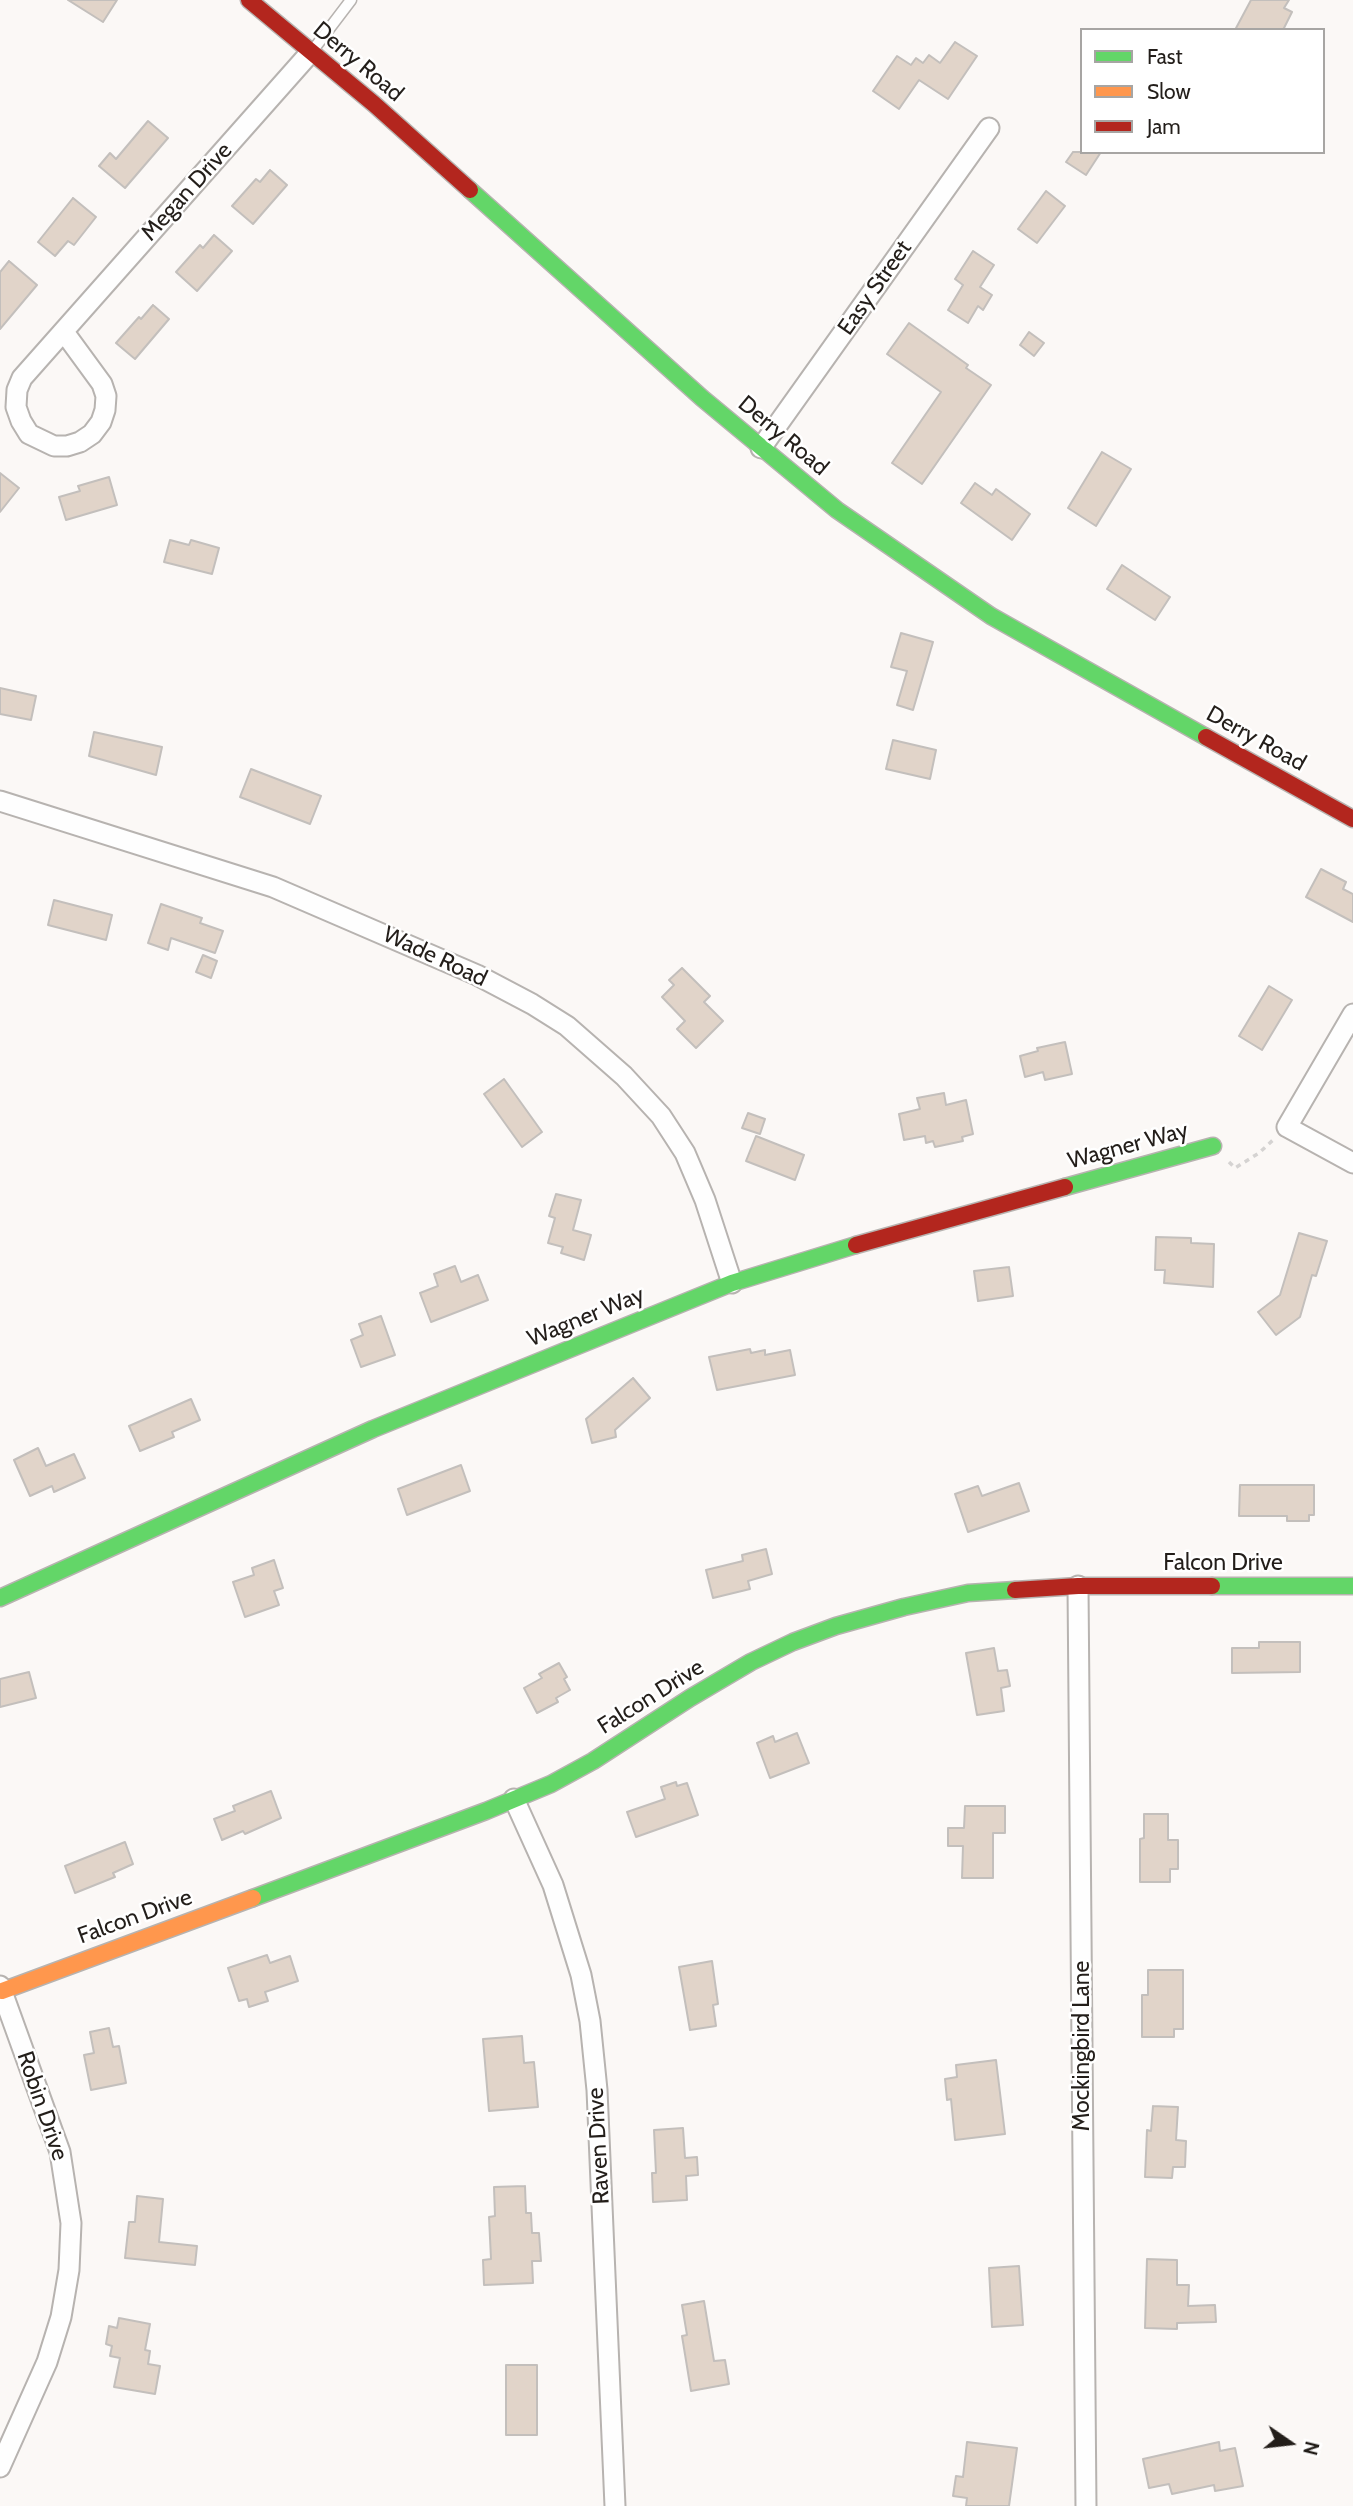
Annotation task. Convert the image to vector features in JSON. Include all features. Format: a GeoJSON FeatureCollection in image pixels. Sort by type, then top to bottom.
{"type":"FeatureCollection","features":[{"type":"Feature","properties":{"kind":"street","name":"Derry Road"},"geometry":{"type":"LineString","coordinates":[[249,0],[374,104],[702,398],[837,510],[991,616],[1353,819]]}},
{"type":"Feature","properties":{"kind":"street","name":"Megan Drive"},"geometry":{"type":"LineString","coordinates":[[64,332],[102,384],[106,396],[106,410],[92,434],[80,442],[54,446],[29,433],[21,421],[16,407],[17,390],[22,378],[310,53]]}},
{"type":"Feature","properties":{"kind":"street","name":"Easy Street"},"geometry":{"type":"LineString","coordinates":[[761,448],[989,128]]}},
{"type":"Feature","properties":{"kind":"street","name":"Wade Road"},"geometry":{"type":"LineString","coordinates":[[0,801],[273,887],[477,975],[567,1026],[624,1076],[661,1116],[685,1153],[705,1200],[732,1283]]}},
{"type":"Feature","properties":{"kind":"street"},"geometry":{"type":"LineString","coordinates":[[1353,1014],[1287,1127],[1353,1163]]}},
{"type":"Feature","properties":{"kind":"street","name":"Wagner Way"},"geometry":{"type":"LineString","coordinates":[[0,1598],[336,1445],[732,1283],[835,1251],[1213,1146]]}},
{"type":"Feature","properties":{"kind":"street","name":"Falcon Drive"},"geometry":{"type":"LineString","coordinates":[[1,1989],[551,1784],[751,1662],[836,1626],[968,1593],[1078,1586],[1353,1586]]}},
{"type":"Feature","properties":{"kind":"street","name":"Mockingbird Lane"},"geometry":{"type":"LineString","coordinates":[[1078,1586],[1086,2506]]}},
{"type":"Feature","properties":{"kind":"street","name":"Raven Drive"},"geometry":{"type":"LineString","coordinates":[[514,1799],[553,1885],[581,1975],[590,2021],[597,2090],[615,2506]]}},
{"type":"Feature","properties":{"kind":"street","name":"Robin Drive"},"geometry":{"type":"LineString","coordinates":[[0,2467],[47,2362],[61,2317],[69,2270],[71,2223],[60,2152],[1,1989]]}},
{"type":"Feature","properties":{"kind":"lane"},"geometry":{"type":"LineString","coordinates":[[310,53],[351,0]]}},
{"type":"Feature","properties":{"kind":"path"},"geometry":{"type":"LineString","coordinates":[[1213,1146],[1235,1168],[1259,1153],[1287,1127]]}},
{"type":"Feature","properties":{"kind":"building"},"geometry":{"type":"Polygon","coordinates":[[[68,0],[117,0],[103,22],[68,0]]]}},
{"type":"Feature","properties":{"kind":"building"},"geometry":{"type":"Polygon","coordinates":[[[1251,0],[1289,0],[1284,8],[1292,12],[1284,28],[1236,28],[1251,0]]]}},
{"type":"Feature","properties":{"kind":"building"},"geometry":{"type":"Polygon","coordinates":[[[955,42],[977,56],[948,99],[919,80],[899,109],[873,91],[897,56],[911,65],[916,58],[923,63],[929,55],[940,63],[955,42]]]}},
{"type":"Feature","properties":{"kind":"building"},"geometry":{"type":"Polygon","coordinates":[[[148,121],[168,138],[125,188],[99,166],[110,153],[116,159],[148,121]]]}},
{"type":"Feature","properties":{"kind":"building"},"geometry":{"type":"Polygon","coordinates":[[[1073,152],[1100,154],[1086,175],[1066,162],[1073,152]]]}},
{"type":"Feature","properties":{"kind":"building"},"geometry":{"type":"Polygon","coordinates":[[[270,170],[287,185],[253,224],[232,206],[256,179],[260,182],[270,170]]]}},
{"type":"Feature","properties":{"kind":"building"},"geometry":{"type":"Polygon","coordinates":[[[1046,191],[1065,206],[1037,243],[1018,229],[1046,191]]]}},
{"type":"Feature","properties":{"kind":"building"},"geometry":{"type":"Polygon","coordinates":[[[73,198],[96,217],[74,245],[68,241],[55,256],[38,242],[73,198]]]}},
{"type":"Feature","properties":{"kind":"building"},"geometry":{"type":"Polygon","coordinates":[[[214,235],[232,251],[197,291],[176,272],[200,245],[203,248],[214,235]]]}},
{"type":"Feature","properties":{"kind":"building"},"geometry":{"type":"Polygon","coordinates":[[[973,251],[994,265],[980,287],[992,295],[983,310],[978,306],[968,323],[948,310],[963,285],[955,279],[973,251]]]}},
{"type":"Feature","properties":{"kind":"building"},"geometry":{"type":"Polygon","coordinates":[[[9,261],[37,285],[0,329],[0,272],[9,261]]]}},
{"type":"Feature","properties":{"kind":"building"},"geometry":{"type":"Polygon","coordinates":[[[153,305],[169,319],[135,359],[116,343],[153,305]]]}},
{"type":"Feature","properties":{"kind":"building"},"geometry":{"type":"Polygon","coordinates":[[[909,323],[991,385],[922,484],[892,463],[941,392],[887,354],[909,323]]]}},
{"type":"Feature","properties":{"kind":"building"},"geometry":{"type":"Polygon","coordinates":[[[1029,332],[1044,343],[1034,356],[1020,345],[1029,332]]]}},
{"type":"Feature","properties":{"kind":"building"},"geometry":{"type":"Polygon","coordinates":[[[1102,452],[1131,469],[1096,526],[1068,508],[1102,452]]]}},
{"type":"Feature","properties":{"kind":"building"},"geometry":{"type":"Polygon","coordinates":[[[0,473],[19,488],[0,512],[0,473]]]}},
{"type":"Feature","properties":{"kind":"building"},"geometry":{"type":"Polygon","coordinates":[[[109,477],[117,505],[66,520],[59,497],[80,491],[78,486],[109,477]]]}},
{"type":"Feature","properties":{"kind":"building"},"geometry":{"type":"Polygon","coordinates":[[[975,483],[992,495],[996,489],[1030,514],[1012,540],[961,503],[975,483]]]}},
{"type":"Feature","properties":{"kind":"building"},"geometry":{"type":"Polygon","coordinates":[[[170,540],[189,545],[191,540],[219,548],[212,574],[164,562],[170,540]]]}},
{"type":"Feature","properties":{"kind":"building"},"geometry":{"type":"Polygon","coordinates":[[[1122,565],[1170,597],[1155,620],[1107,589],[1122,565]]]}},
{"type":"Feature","properties":{"kind":"building"},"geometry":{"type":"Polygon","coordinates":[[[901,633],[933,642],[913,710],[897,705],[907,671],[891,667],[901,633]]]}},
{"type":"Feature","properties":{"kind":"building"},"geometry":{"type":"Polygon","coordinates":[[[0,688],[36,696],[31,720],[0,714],[0,688]]]}},
{"type":"Feature","properties":{"kind":"building"},"geometry":{"type":"Polygon","coordinates":[[[94,732],[162,747],[156,775],[89,756],[94,732]]]}},
{"type":"Feature","properties":{"kind":"building"},"geometry":{"type":"Polygon","coordinates":[[[893,740],[936,750],[930,779],[886,769],[893,740]]]}},
{"type":"Feature","properties":{"kind":"building"},"geometry":{"type":"Polygon","coordinates":[[[251,769],[321,796],[310,824],[240,797],[251,769]]]}},
{"type":"Feature","properties":{"kind":"building"},"geometry":{"type":"Polygon","coordinates":[[[1321,869],[1346,882],[1343,889],[1353,894],[1353,922],[1306,897],[1321,869]]]}},
{"type":"Feature","properties":{"kind":"building"},"geometry":{"type":"Polygon","coordinates":[[[54,900],[112,915],[106,940],[48,925],[54,900]]]}},
{"type":"Feature","properties":{"kind":"building"},"geometry":{"type":"Polygon","coordinates":[[[161,904],[202,918],[200,923],[223,931],[215,953],[171,938],[168,950],[148,943],[161,904]]]}},
{"type":"Feature","properties":{"kind":"building"},"geometry":{"type":"Polygon","coordinates":[[[203,955],[217,961],[211,978],[196,972],[203,955]]]}},
{"type":"Feature","properties":{"kind":"building"},"geometry":{"type":"Polygon","coordinates":[[[682,968],[710,996],[704,1002],[723,1021],[696,1048],[677,1029],[685,1021],[662,997],[674,985],[669,980],[682,968]]]}},
{"type":"Feature","properties":{"kind":"building"},"geometry":{"type":"Polygon","coordinates":[[[1269,986],[1292,1000],[1262,1050],[1239,1036],[1269,986]]]}},
{"type":"Feature","properties":{"kind":"building"},"geometry":{"type":"Polygon","coordinates":[[[1065,1042],[1072,1074],[1045,1080],[1043,1072],[1025,1077],[1020,1056],[1038,1051],[1037,1048],[1065,1042]]]}},
{"type":"Feature","properties":{"kind":"building"},"geometry":{"type":"Polygon","coordinates":[[[504,1079],[542,1132],[522,1147],[484,1094],[504,1079]]]}},
{"type":"Feature","properties":{"kind":"building"},"geometry":{"type":"Polygon","coordinates":[[[944,1093],[946,1105],[966,1100],[973,1134],[962,1137],[963,1141],[935,1147],[933,1141],[926,1143],[925,1136],[904,1140],[899,1114],[920,1109],[917,1098],[944,1093]]]}},
{"type":"Feature","properties":{"kind":"building"},"geometry":{"type":"Polygon","coordinates":[[[748,1113],[765,1119],[760,1134],[742,1128],[748,1113]]]}},
{"type":"Feature","properties":{"kind":"building"},"geometry":{"type":"Polygon","coordinates":[[[756,1136],[804,1155],[795,1180],[746,1161],[756,1136]]]}},
{"type":"Feature","properties":{"kind":"building"},"geometry":{"type":"Polygon","coordinates":[[[556,1194],[581,1200],[573,1230],[591,1235],[584,1260],[561,1253],[563,1247],[548,1243],[555,1218],[549,1216],[556,1194]]]}},
{"type":"Feature","properties":{"kind":"building"},"geometry":{"type":"Polygon","coordinates":[[[1299,1233],[1327,1241],[1316,1276],[1312,1275],[1300,1317],[1276,1335],[1258,1312],[1280,1295],[1299,1233]]]}},
{"type":"Feature","properties":{"kind":"building"},"geometry":{"type":"Polygon","coordinates":[[[1156,1237],[1191,1238],[1191,1243],[1214,1244],[1213,1287],[1164,1283],[1165,1270],[1155,1270],[1156,1237]]]}},
{"type":"Feature","properties":{"kind":"building"},"geometry":{"type":"Polygon","coordinates":[[[455,1266],[461,1282],[478,1275],[488,1300],[431,1322],[420,1293],[438,1286],[434,1274],[455,1266]]]}},
{"type":"Feature","properties":{"kind":"building"},"geometry":{"type":"Polygon","coordinates":[[[1009,1267],[1013,1296],[978,1301],[974,1271],[1009,1267]]]}},
{"type":"Feature","properties":{"kind":"building"},"geometry":{"type":"Polygon","coordinates":[[[381,1316],[395,1355],[361,1367],[351,1340],[363,1335],[359,1324],[381,1316]]]}},
{"type":"Feature","properties":{"kind":"building"},"geometry":{"type":"Polygon","coordinates":[[[750,1349],[751,1353],[765,1350],[765,1355],[790,1350],[795,1375],[717,1390],[709,1357],[750,1349]]]}},
{"type":"Feature","properties":{"kind":"building"},"geometry":{"type":"Polygon","coordinates":[[[633,1378],[650,1398],[615,1430],[616,1437],[592,1443],[586,1419],[633,1378]]]}},
{"type":"Feature","properties":{"kind":"building"},"geometry":{"type":"Polygon","coordinates":[[[191,1399],[200,1420],[172,1432],[174,1437],[140,1451],[129,1426],[191,1399]]]}},
{"type":"Feature","properties":{"kind":"building"},"geometry":{"type":"Polygon","coordinates":[[[38,1448],[46,1466],[74,1454],[85,1478],[54,1492],[52,1486],[30,1496],[14,1460],[38,1448]]]}},
{"type":"Feature","properties":{"kind":"building"},"geometry":{"type":"Polygon","coordinates":[[[461,1465],[470,1491],[407,1515],[398,1489],[461,1465]]]}},
{"type":"Feature","properties":{"kind":"building"},"geometry":{"type":"Polygon","coordinates":[[[1019,1483],[1029,1511],[968,1532],[955,1494],[978,1486],[982,1496],[1019,1483]]]}},
{"type":"Feature","properties":{"kind":"building"},"geometry":{"type":"Polygon","coordinates":[[[1240,1485],[1314,1485],[1314,1515],[1309,1515],[1309,1521],[1287,1521],[1287,1516],[1239,1516],[1240,1485]]]}},
{"type":"Feature","properties":{"kind":"building"},"geometry":{"type":"Polygon","coordinates":[[[766,1549],[772,1574],[748,1581],[750,1589],[713,1598],[706,1570],[743,1561],[742,1555],[766,1549]]]}},
{"type":"Feature","properties":{"kind":"building"},"geometry":{"type":"Polygon","coordinates":[[[274,1560],[283,1588],[274,1591],[279,1605],[245,1617],[233,1582],[254,1575],[252,1568],[274,1560]]]}},
{"type":"Feature","properties":{"kind":"building"},"geometry":{"type":"Polygon","coordinates":[[[1259,1642],[1300,1642],[1300,1672],[1232,1673],[1232,1648],[1259,1648],[1259,1642]]]}},
{"type":"Feature","properties":{"kind":"building"},"geometry":{"type":"Polygon","coordinates":[[[994,1648],[998,1671],[1007,1670],[1010,1686],[1001,1688],[1004,1711],[977,1715],[966,1653],[994,1648]]]}},
{"type":"Feature","properties":{"kind":"building"},"geometry":{"type":"Polygon","coordinates":[[[559,1663],[567,1677],[564,1679],[570,1690],[556,1698],[558,1702],[537,1713],[524,1688],[542,1678],[539,1674],[559,1663]]]}},
{"type":"Feature","properties":{"kind":"building"},"geometry":{"type":"Polygon","coordinates":[[[29,1672],[36,1698],[0,1707],[0,1679],[29,1672]]]}},
{"type":"Feature","properties":{"kind":"building"},"geometry":{"type":"Polygon","coordinates":[[[797,1733],[809,1763],[770,1778],[757,1743],[773,1736],[775,1742],[797,1733]]]}},
{"type":"Feature","properties":{"kind":"building"},"geometry":{"type":"Polygon","coordinates":[[[676,1782],[677,1786],[687,1783],[698,1815],[636,1837],[627,1812],[665,1799],[661,1787],[676,1782]]]}},
{"type":"Feature","properties":{"kind":"building"},"geometry":{"type":"Polygon","coordinates":[[[271,1791],[281,1818],[245,1834],[243,1831],[222,1840],[214,1819],[235,1811],[233,1806],[271,1791]]]}},
{"type":"Feature","properties":{"kind":"building"},"geometry":{"type":"Polygon","coordinates":[[[965,1806],[1005,1806],[1005,1833],[993,1833],[993,1878],[962,1878],[963,1846],[948,1846],[948,1828],[964,1828],[965,1806]]]}},
{"type":"Feature","properties":{"kind":"building"},"geometry":{"type":"Polygon","coordinates":[[[1144,1814],[1168,1814],[1168,1840],[1178,1840],[1178,1869],[1170,1869],[1170,1882],[1140,1882],[1140,1839],[1144,1838],[1144,1814]]]}},
{"type":"Feature","properties":{"kind":"building"},"geometry":{"type":"Polygon","coordinates":[[[125,1842],[133,1864],[113,1873],[115,1877],[75,1893],[65,1866],[125,1842]]]}},
{"type":"Feature","properties":{"kind":"building"},"geometry":{"type":"Polygon","coordinates":[[[267,1955],[270,1963],[290,1956],[298,1981],[265,1992],[268,2001],[249,2007],[247,1999],[239,2001],[228,1968],[267,1955]]]}},
{"type":"Feature","properties":{"kind":"building"},"geometry":{"type":"Polygon","coordinates":[[[712,1961],[718,2004],[713,2005],[716,2026],[690,2030],[679,1967],[712,1961]]]}},
{"type":"Feature","properties":{"kind":"building"},"geometry":{"type":"Polygon","coordinates":[[[1148,1970],[1183,1970],[1183,2029],[1174,2029],[1174,2037],[1142,2037],[1142,1995],[1148,1995],[1148,1970]]]}},
{"type":"Feature","properties":{"kind":"building"},"geometry":{"type":"Polygon","coordinates":[[[109,2028],[113,2047],[119,2046],[126,2083],[91,2090],[84,2055],[94,2053],[90,2032],[109,2028]]]}},
{"type":"Feature","properties":{"kind":"building"},"geometry":{"type":"Polygon","coordinates":[[[522,2036],[524,2063],[534,2062],[538,2107],[489,2111],[483,2039],[522,2036]]]}},
{"type":"Feature","properties":{"kind":"building"},"geometry":{"type":"Polygon","coordinates":[[[996,2060],[1005,2134],[955,2140],[951,2099],[947,2100],[945,2079],[957,2077],[956,2065],[996,2060]]]}},
{"type":"Feature","properties":{"kind":"building"},"geometry":{"type":"Polygon","coordinates":[[[1153,2106],[1178,2107],[1176,2140],[1186,2141],[1185,2167],[1173,2167],[1172,2178],[1145,2177],[1147,2130],[1151,2131],[1153,2106]]]}},
{"type":"Feature","properties":{"kind":"building"},"geometry":{"type":"Polygon","coordinates":[[[683,2128],[685,2158],[697,2157],[698,2175],[686,2176],[687,2200],[653,2202],[652,2173],[656,2173],[654,2130],[683,2128]]]}},
{"type":"Feature","properties":{"kind":"building"},"geometry":{"type":"Polygon","coordinates":[[[525,2186],[526,2213],[531,2213],[532,2233],[539,2233],[541,2261],[532,2261],[533,2283],[484,2285],[483,2260],[491,2259],[489,2217],[495,2216],[494,2187],[525,2186]]]}},
{"type":"Feature","properties":{"kind":"building"},"geometry":{"type":"Polygon","coordinates":[[[137,2196],[163,2199],[159,2242],[197,2246],[195,2265],[125,2258],[129,2222],[135,2222],[137,2196]]]}},
{"type":"Feature","properties":{"kind":"building"},"geometry":{"type":"Polygon","coordinates":[[[1147,2259],[1177,2260],[1177,2285],[1189,2285],[1188,2306],[1215,2305],[1216,2322],[1177,2323],[1177,2329],[1145,2328],[1147,2259]]]}},
{"type":"Feature","properties":{"kind":"building"},"geometry":{"type":"Polygon","coordinates":[[[1019,2266],[1023,2325],[992,2327],[989,2268],[1019,2266]]]}},
{"type":"Feature","properties":{"kind":"building"},"geometry":{"type":"Polygon","coordinates":[[[704,2301],[714,2361],[725,2360],[729,2384],[691,2391],[682,2336],[687,2335],[682,2305],[704,2301]]]}},
{"type":"Feature","properties":{"kind":"building"},"geometry":{"type":"Polygon","coordinates":[[[119,2318],[150,2324],[145,2350],[150,2351],[148,2364],[160,2366],[155,2394],[114,2387],[120,2358],[110,2356],[112,2346],[106,2344],[109,2326],[117,2328],[119,2318]]]}},
{"type":"Feature","properties":{"kind":"building"},"geometry":{"type":"Polygon","coordinates":[[[506,2365],[537,2365],[537,2435],[506,2435],[506,2365]]]}},
{"type":"Feature","properties":{"kind":"building"},"geometry":{"type":"Polygon","coordinates":[[[967,2442],[1017,2448],[1009,2506],[966,2506],[967,2498],[953,2496],[956,2476],[963,2477],[967,2442]]]}},
{"type":"Feature","properties":{"kind":"building"},"geometry":{"type":"Polygon","coordinates":[[[1219,2442],[1220,2451],[1235,2448],[1243,2486],[1215,2491],[1214,2485],[1172,2494],[1169,2484],[1149,2488],[1143,2459],[1219,2442]]]}},
{"type":"Feature","properties":{"kind":"traffic: fast"},"geometry":{"type":"LineString","coordinates":[[470,190],[702,398],[837,510],[991,616],[1206,737]]}},
{"type":"Feature","properties":{"kind":"traffic: fast"},"geometry":{"type":"LineString","coordinates":[[1065,1187],[1213,1146]]}},
{"type":"Feature","properties":{"kind":"traffic: fast"},"geometry":{"type":"LineString","coordinates":[[0,1598],[373,1429],[732,1283],[856,1245]]}},
{"type":"Feature","properties":{"kind":"traffic: fast"},"geometry":{"type":"LineString","coordinates":[[1212,1586],[1353,1586]]}},
{"type":"Feature","properties":{"kind":"traffic: fast"},"geometry":{"type":"LineString","coordinates":[[253,1898],[551,1784],[593,1761],[751,1662],[793,1642],[836,1626],[904,1607],[968,1593],[1015,1590]]}},
{"type":"Feature","properties":{"kind":"traffic: slow"},"geometry":{"type":"LineString","coordinates":[[2,1991],[253,1898]]}},
{"type":"Feature","properties":{"kind":"traffic: jam"},"geometry":{"type":"LineString","coordinates":[[249,0],[374,104],[470,190]]}},
{"type":"Feature","properties":{"kind":"traffic: jam"},"geometry":{"type":"LineString","coordinates":[[1206,737],[1353,819]]}},
{"type":"Feature","properties":{"kind":"traffic: jam"},"geometry":{"type":"LineString","coordinates":[[856,1245],[1065,1187]]}},
{"type":"Feature","properties":{"kind":"traffic: jam"},"geometry":{"type":"LineString","coordinates":[[1015,1590],[1078,1586],[1212,1586]]}}]}
